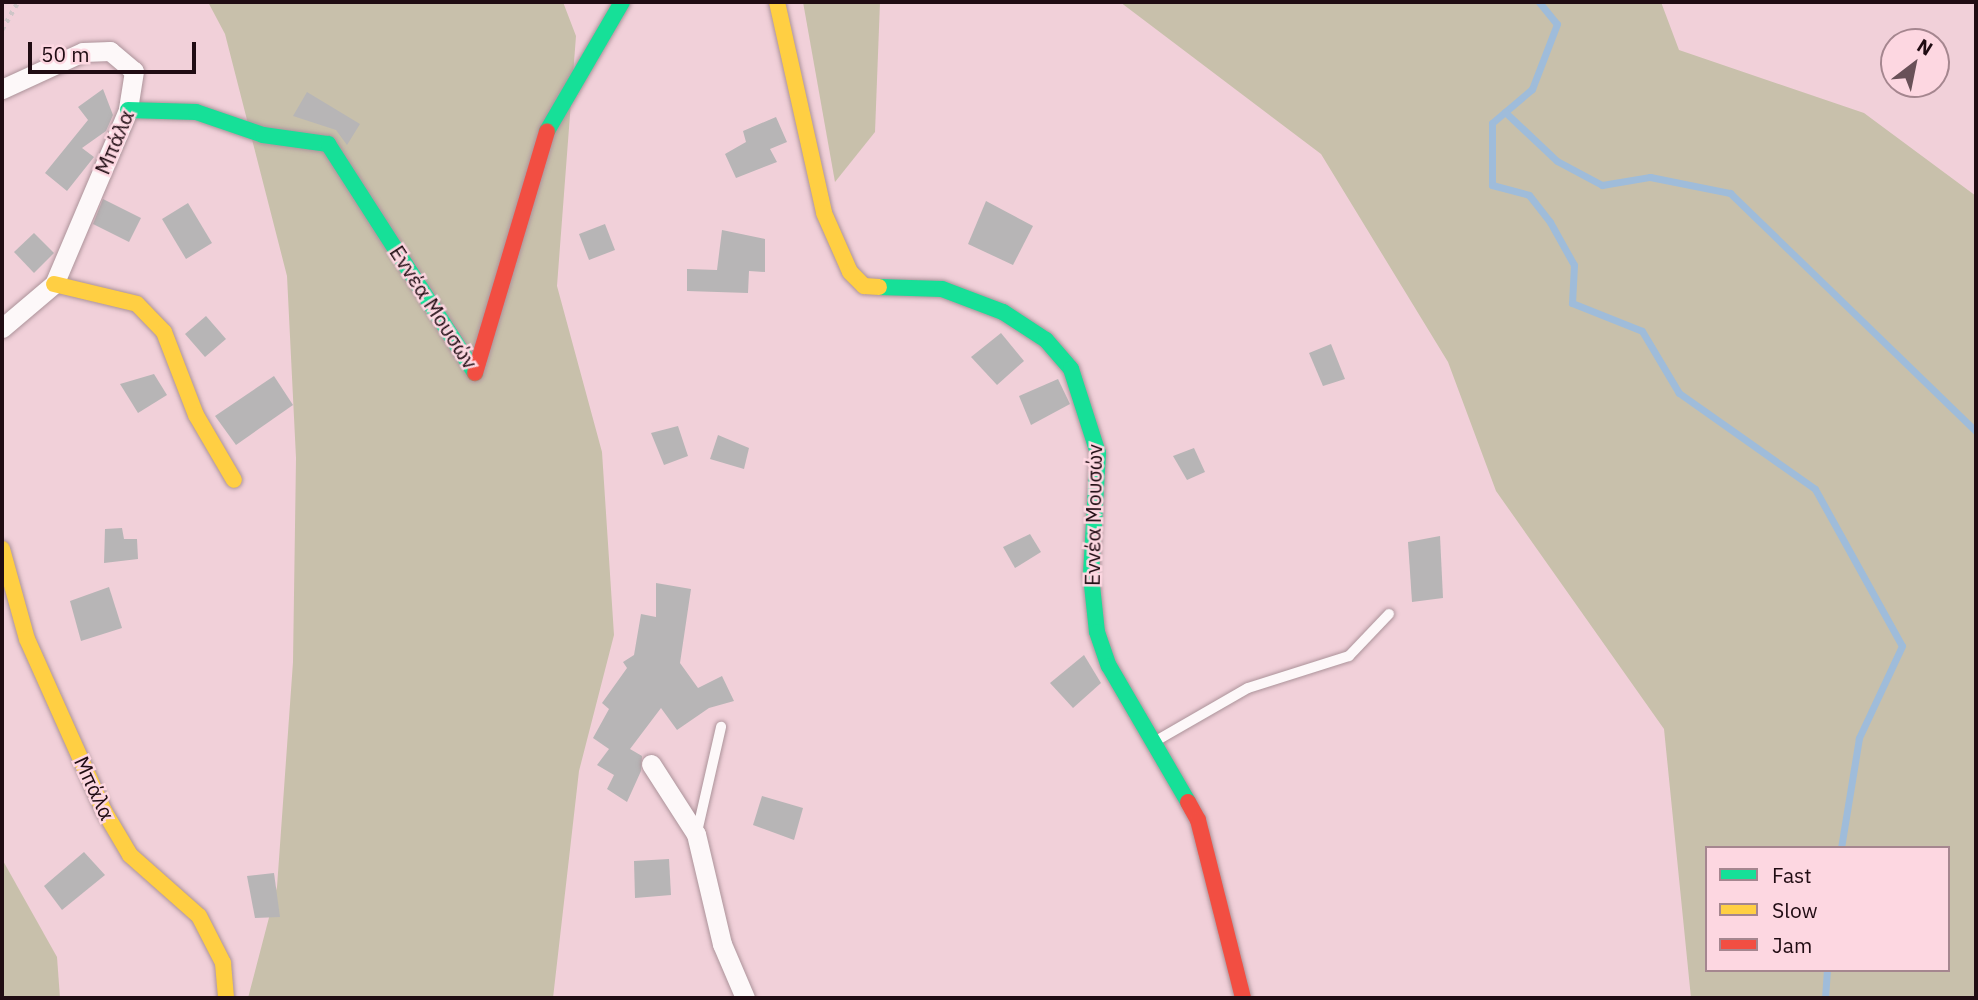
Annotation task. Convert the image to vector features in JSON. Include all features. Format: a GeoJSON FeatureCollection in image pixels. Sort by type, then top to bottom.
{"type":"FeatureCollection","features":[{"type":"Feature","properties":{"kind":"street","name":"Εννέα Μουσών"},"geometry":{"type":"LineString","coordinates":[[128,110],[196,112],[263,135],[328,144],[477,376],[543,138],[622,2]]}},
{"type":"Feature","properties":{"kind":"street","name":"Εννέα Μουσών"},"geometry":{"type":"LineString","coordinates":[[777,2],[824,213],[850,272],[864,286],[881,290],[942,289],[973,298],[1046,340],[1071,369],[1087,404],[1098,453],[1091,604],[1097,632],[1151,744],[1198,820],[1243,998]]}},
{"type":"Feature","properties":{"kind":"street","name":"Μπάλα"},"geometry":{"type":"LineString","coordinates":[[2,89],[83,52],[110,51],[134,71],[128,110],[54,284],[2,328]]}},
{"type":"Feature","properties":{"kind":"street"},"geometry":{"type":"LineString","coordinates":[[54,284],[137,304],[164,332],[196,415],[234,480]]}},
{"type":"Feature","properties":{"kind":"street","name":"Μπάλα"},"geometry":{"type":"LineString","coordinates":[[2,549],[27,639],[104,811],[130,856],[200,916],[223,963],[226,998]]}},
{"type":"Feature","properties":{"kind":"street"},"geometry":{"type":"LineString","coordinates":[[651,764],[696,834],[722,943],[745,998]]}},
{"type":"Feature","properties":{"kind":"lane"},"geometry":{"type":"LineString","coordinates":[[1151,744],[1248,688],[1349,656],[1389,614]]}},
{"type":"Feature","properties":{"kind":"lane"},"geometry":{"type":"LineString","coordinates":[[696,834],[721,727]]}},
{"type":"Feature","properties":{"kind":"path"},"geometry":{"type":"LineString","coordinates":[[2,29],[17,3]]}},
{"type":"Feature","properties":{"kind":"shaded area"},"geometry":{"type":"Polygon","coordinates":[[[208,2],[563,2],[576,36],[557,286],[602,452],[614,635],[579,771],[553,998],[248,998],[277,887],[293,662],[296,458],[287,276],[225,34],[208,2]]]}},
{"type":"Feature","properties":{"kind":"shaded area"},"geometry":{"type":"Polygon","coordinates":[[[803,2],[880,2],[875,132],[835,182],[803,2]]]}},
{"type":"Feature","properties":{"kind":"shaded area"},"geometry":{"type":"Polygon","coordinates":[[[1120,2],[1661,2],[1679,50],[1864,113],[1976,196],[1976,998],[1691,998],[1664,729],[1496,491],[1448,362],[1321,154],[1120,2]]]}},
{"type":"Feature","properties":{"kind":"shaded area"},"geometry":{"type":"Polygon","coordinates":[[[2,859],[57,957],[60,998],[2,998],[2,859]]]}},
{"type":"Feature","properties":{"kind":"building"},"geometry":{"type":"Polygon","coordinates":[[[103,89],[113,115],[106,131],[82,148],[94,157],[67,191],[45,173],[88,120],[78,107],[103,89]]]}},
{"type":"Feature","properties":{"kind":"building"},"geometry":{"type":"Polygon","coordinates":[[[307,92],[360,124],[347,145],[336,130],[293,116],[307,92]]]}},
{"type":"Feature","properties":{"kind":"building"},"geometry":{"type":"Polygon","coordinates":[[[776,117],[787,142],[770,149],[777,162],[736,178],[725,154],[746,142],[743,131],[776,117]]]}},
{"type":"Feature","properties":{"kind":"building"},"geometry":{"type":"Polygon","coordinates":[[[103,199],[141,218],[129,242],[93,224],[103,199]]]}},
{"type":"Feature","properties":{"kind":"building"},"geometry":{"type":"Polygon","coordinates":[[[986,201],[1033,226],[1013,265],[968,244],[986,201]]]}},
{"type":"Feature","properties":{"kind":"building"},"geometry":{"type":"Polygon","coordinates":[[[188,203],[212,243],[186,259],[162,219],[188,203]]]}},
{"type":"Feature","properties":{"kind":"building"},"geometry":{"type":"Polygon","coordinates":[[[605,224],[615,250],[589,260],[579,234],[605,224]]]}},
{"type":"Feature","properties":{"kind":"building"},"geometry":{"type":"Polygon","coordinates":[[[722,230],[765,239],[765,272],[749,271],[748,293],[687,291],[687,269],[717,270],[722,230]]]}},
{"type":"Feature","properties":{"kind":"building"},"geometry":{"type":"Polygon","coordinates":[[[34,233],[54,253],[34,273],[14,252],[34,233]]]}},
{"type":"Feature","properties":{"kind":"building"},"geometry":{"type":"Polygon","coordinates":[[[206,316],[226,339],[205,357],[185,334],[206,316]]]}},
{"type":"Feature","properties":{"kind":"building"},"geometry":{"type":"Polygon","coordinates":[[[1001,333],[1024,361],[997,385],[971,357],[1001,333]]]}},
{"type":"Feature","properties":{"kind":"building"},"geometry":{"type":"Polygon","coordinates":[[[1331,344],[1345,379],[1323,386],[1309,353],[1331,344]]]}},
{"type":"Feature","properties":{"kind":"building"},"geometry":{"type":"Polygon","coordinates":[[[154,374],[167,395],[138,413],[120,384],[154,374]]]}},
{"type":"Feature","properties":{"kind":"building"},"geometry":{"type":"Polygon","coordinates":[[[274,376],[293,405],[236,445],[215,416],[274,376]]]}},
{"type":"Feature","properties":{"kind":"building"},"geometry":{"type":"Polygon","coordinates":[[[1058,379],[1070,404],[1031,425],[1019,396],[1058,379]]]}},
{"type":"Feature","properties":{"kind":"building"},"geometry":{"type":"Polygon","coordinates":[[[678,426],[688,456],[664,465],[651,433],[678,426]]]}},
{"type":"Feature","properties":{"kind":"building"},"geometry":{"type":"Polygon","coordinates":[[[718,435],[749,448],[744,469],[710,459],[718,435]]]}},
{"type":"Feature","properties":{"kind":"building"},"geometry":{"type":"Polygon","coordinates":[[[1194,448],[1205,472],[1187,480],[1173,456],[1194,448]]]}},
{"type":"Feature","properties":{"kind":"building"},"geometry":{"type":"Polygon","coordinates":[[[122,528],[124,539],[137,539],[138,559],[104,563],[105,529],[122,528]]]}},
{"type":"Feature","properties":{"kind":"building"},"geometry":{"type":"Polygon","coordinates":[[[1030,534],[1041,552],[1015,568],[1003,547],[1030,534]]]}},
{"type":"Feature","properties":{"kind":"building"},"geometry":{"type":"Polygon","coordinates":[[[1440,536],[1443,598],[1412,602],[1408,542],[1440,536]]]}},
{"type":"Feature","properties":{"kind":"building"},"geometry":{"type":"Polygon","coordinates":[[[656,583],[691,589],[680,663],[698,688],[722,676],[734,701],[709,708],[677,730],[661,708],[630,749],[642,756],[641,771],[627,802],[607,789],[614,775],[597,765],[609,749],[593,738],[609,709],[602,703],[627,668],[623,662],[634,655],[641,614],[656,617],[656,583]]]}},
{"type":"Feature","properties":{"kind":"building"},"geometry":{"type":"Polygon","coordinates":[[[109,587],[122,628],[81,641],[70,601],[109,587]]]}},
{"type":"Feature","properties":{"kind":"building"},"geometry":{"type":"Polygon","coordinates":[[[1084,655],[1101,683],[1073,708],[1050,683],[1084,655]]]}},
{"type":"Feature","properties":{"kind":"building"},"geometry":{"type":"Polygon","coordinates":[[[762,796],[803,808],[794,840],[753,825],[762,796]]]}},
{"type":"Feature","properties":{"kind":"building"},"geometry":{"type":"Polygon","coordinates":[[[84,852],[105,875],[62,910],[44,886],[84,852]]]}},
{"type":"Feature","properties":{"kind":"building"},"geometry":{"type":"Polygon","coordinates":[[[669,859],[671,895],[635,898],[634,861],[669,859]]]}},
{"type":"Feature","properties":{"kind":"building"},"geometry":{"type":"Polygon","coordinates":[[[274,873],[280,917],[255,918],[247,876],[274,873]]]}},
{"type":"Feature","properties":{"kind":"waterway"},"geometry":{"type":"LineString","coordinates":[[1539,2],[1557,24],[1532,89],[1492,123],[1492,185],[1529,195],[1550,222],[1574,265],[1572,303],[1642,331],[1679,393],[1815,489],[1902,646],[1859,738],[1841,846]]}},
{"type":"Feature","properties":{"kind":"waterway"},"geometry":{"type":"LineString","coordinates":[[1505,112],[1557,161],[1602,185],[1650,177],[1730,193],[1976,431]]}},
{"type":"Feature","properties":{"kind":"waterway"},"geometry":{"type":"LineString","coordinates":[[1825,998],[1827,972]]}},
{"type":"Feature","properties":{"kind":"traffic: fast"},"geometry":{"type":"LineString","coordinates":[[547,131],[622,2]]}},
{"type":"Feature","properties":{"kind":"traffic: fast"},"geometry":{"type":"LineString","coordinates":[[128,110],[196,112],[263,135],[328,144],[475,373]]}},
{"type":"Feature","properties":{"kind":"traffic: fast"},"geometry":{"type":"LineString","coordinates":[[879,287],[942,289],[1003,312],[1046,340],[1071,369],[1098,453],[1091,576],[1097,632],[1109,666],[1188,802]]}},
{"type":"Feature","properties":{"kind":"traffic: slow"},"geometry":{"type":"LineString","coordinates":[[777,2],[824,213],[850,272],[864,286],[879,287]]}},
{"type":"Feature","properties":{"kind":"traffic: slow"},"geometry":{"type":"LineString","coordinates":[[54,284],[137,304],[164,332],[196,415],[234,480]]}},
{"type":"Feature","properties":{"kind":"traffic: slow"},"geometry":{"type":"LineString","coordinates":[[2,549],[27,639],[104,811],[130,855],[199,916],[223,963],[226,998]]}},
{"type":"Feature","properties":{"kind":"traffic: jam"},"geometry":{"type":"LineString","coordinates":[[475,373],[547,131]]}},
{"type":"Feature","properties":{"kind":"traffic: jam"},"geometry":{"type":"LineString","coordinates":[[1188,802],[1198,820],[1243,998]]}}]}
